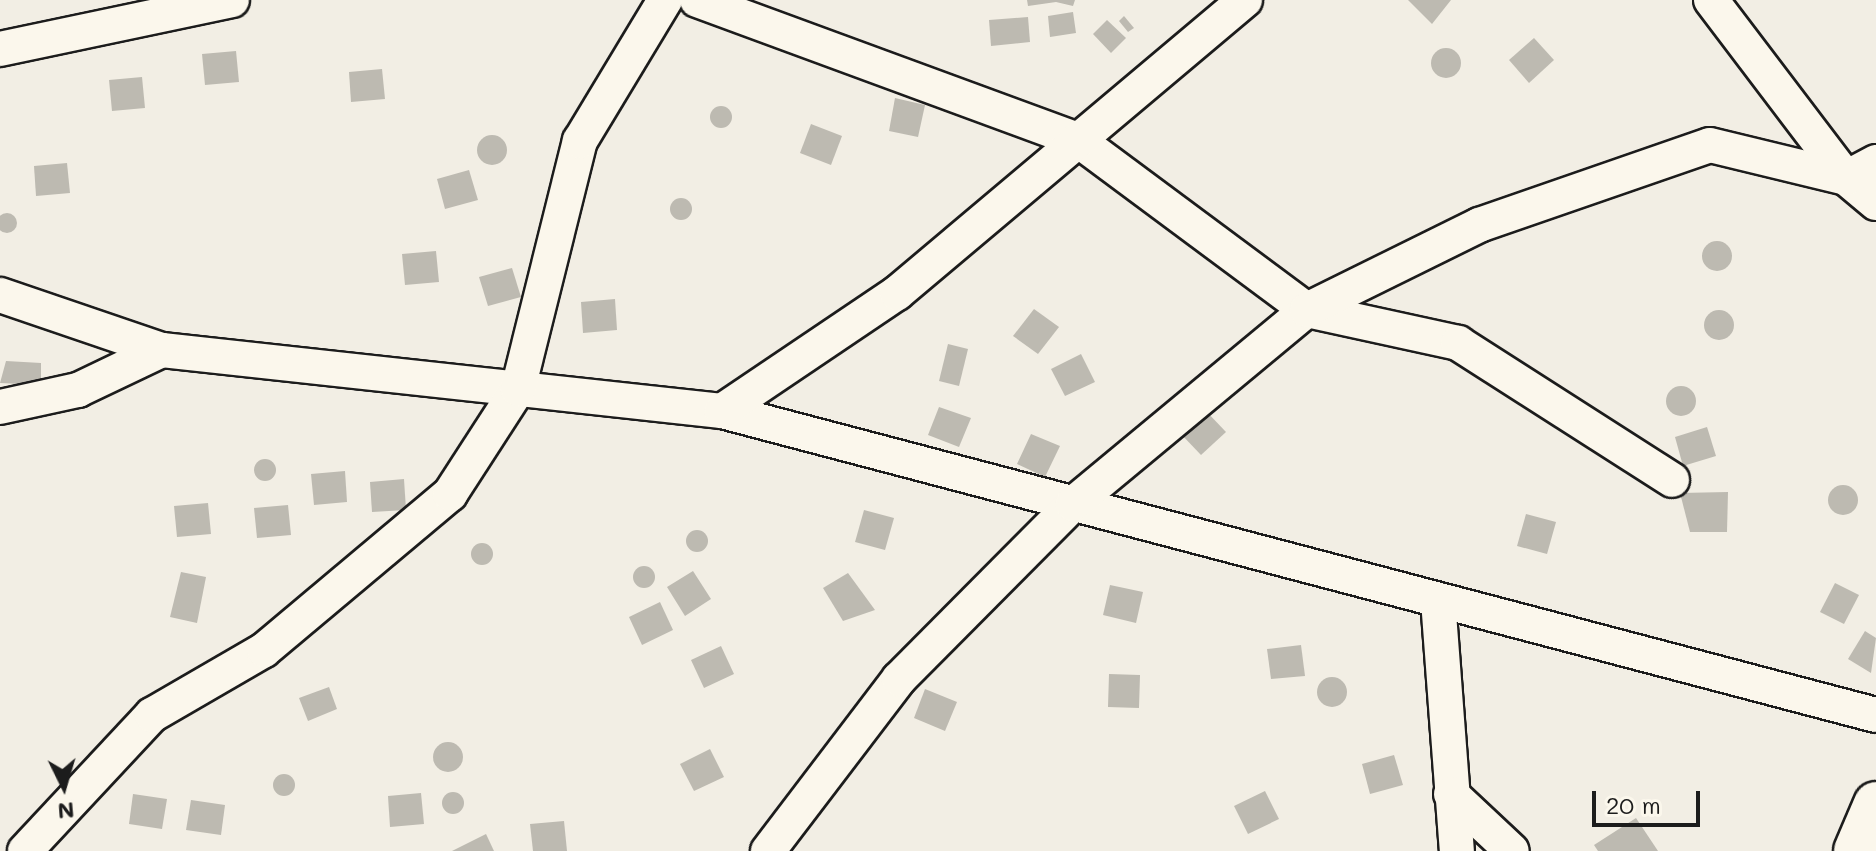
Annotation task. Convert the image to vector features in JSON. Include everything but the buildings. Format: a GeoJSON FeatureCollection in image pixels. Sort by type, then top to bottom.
{"type":"FeatureCollection","features":[{"type":"Feature","properties":{"kind":"street"},"geometry":{"type":"LineString","coordinates":[[0,49],[232,0]]}},
{"type":"Feature","properties":{"kind":"street"},"geometry":{"type":"LineString","coordinates":[[25,851],[152,715],[264,650],[450,494],[518,389],[580,141],[665,0]]}},
{"type":"Feature","properties":{"kind":"street"},"geometry":{"type":"LineString","coordinates":[[697,0],[1078,140],[1307,310],[1458,343],[1672,480]]}},
{"type":"Feature","properties":{"kind":"street"},"geometry":{"type":"LineString","coordinates":[[722,411],[897,293],[1245,0]]}},
{"type":"Feature","properties":{"kind":"street"},"geometry":{"type":"LineString","coordinates":[[1711,0],[1846,178],[1876,203]]}},
{"type":"Feature","properties":{"kind":"street"},"geometry":{"type":"LineString","coordinates":[[1742,0],[1754,54]]}},
{"type":"Feature","properties":{"kind":"street"},"geometry":{"type":"LineString","coordinates":[[768,851],[899,679],[1073,504],[1307,310],[1479,225],[1710,145],[1846,178],[1876,162]]}},
{"type":"Feature","properties":{"kind":"street"},"geometry":{"type":"LineString","coordinates":[[0,295],[162,350],[722,411],[1876,715]]}},
{"type":"Feature","properties":{"kind":"street"},"geometry":{"type":"LineString","coordinates":[[0,407],[78,390],[162,350]]}},
{"type":"Feature","properties":{"kind":"street"},"geometry":{"type":"LineString","coordinates":[[1438,600],[1457,851]]}},
{"type":"Feature","properties":{"kind":"street"},"geometry":{"type":"LineString","coordinates":[[1451,794],[1512,851]]}},
{"type":"Feature","properties":{"kind":"street"},"geometry":{"type":"LineString","coordinates":[[1856,851],[1876,804]]}}]}
